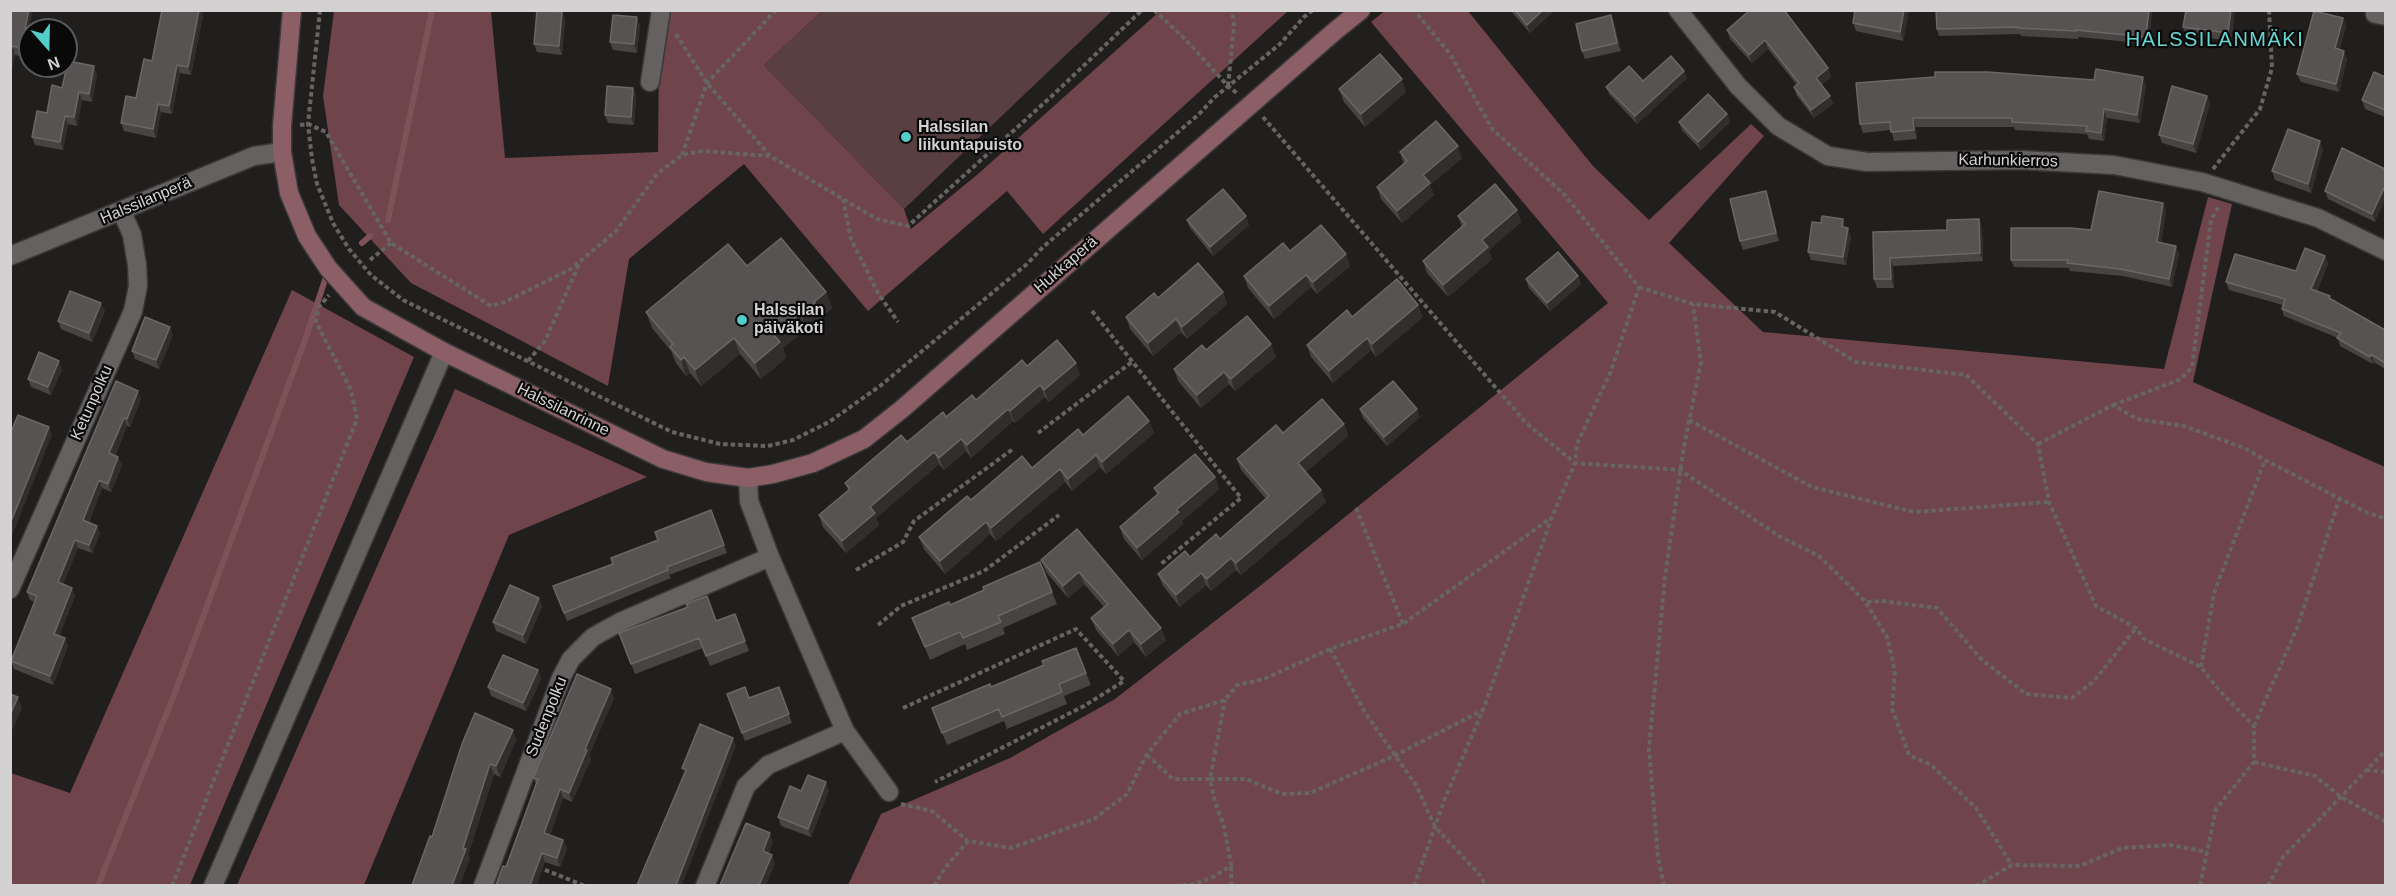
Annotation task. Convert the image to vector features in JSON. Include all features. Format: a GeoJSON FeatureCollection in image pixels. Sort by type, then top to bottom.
{"type":"FeatureCollection","features":[{"type":"Feature","properties":{"kind":"street","name":"Halssilanrinne"},"geometry":{"type":"LineString","coordinates":[[292,10],[282,126],[282,152],[289,193],[307,237],[328,268],[363,307],[444,352],[663,459],[706,472],[748,478]]}},
{"type":"Feature","properties":{"kind":"street"},"geometry":{"type":"LineString","coordinates":[[650,82],[661,10]]}},
{"type":"Feature","properties":{"kind":"street","name":"Hukkaperä"},"geometry":{"type":"LineString","coordinates":[[748,478],[813,463],[864,439],[1361,10]]}},
{"type":"Feature","properties":{"kind":"street","name":"Karhunkierros"},"geometry":{"type":"LineString","coordinates":[[1678,10],[1738,86],[1778,126],[1828,156],[1867,162],[2021,160],[2114,165],[2202,182],[2318,218],[2385,251]]}},
{"type":"Feature","properties":{"kind":"street","name":"Halssilanperä"},"geometry":{"type":"LineString","coordinates":[[10,256],[254,156],[282,152]]}},
{"type":"Feature","properties":{"kind":"street","name":"Ketunpolku"},"geometry":{"type":"LineString","coordinates":[[10,589],[133,311],[138,286],[137,265],[132,235],[122,212]]}},
{"type":"Feature","properties":{"kind":"street"},"geometry":{"type":"LineString","coordinates":[[213,885],[444,352]]}},
{"type":"Feature","properties":{"kind":"street"},"geometry":{"type":"LineString","coordinates":[[748,478],[749,501],[770,557],[845,731],[889,792]]}},
{"type":"Feature","properties":{"kind":"street","name":"Sudenpolku"},"geometry":{"type":"LineString","coordinates":[[483,885],[561,678],[572,659],[593,637],[620,622],[770,557]]}},
{"type":"Feature","properties":{"kind":"street"},"geometry":{"type":"LineString","coordinates":[[705,885],[746,786],[768,765],[845,731]]}},
{"type":"Feature","properties":{"kind":"path"},"geometry":{"type":"LineString","coordinates":[[320,10],[308,124],[317,184],[333,224],[349,249],[371,275],[403,300],[672,432],[720,444],[768,446],[793,440],[828,422],[860,401],[1027,264],[1043,247],[1198,115],[1228,86],[1280,44],[1313,10]]}},
{"type":"Feature","properties":{"kind":"path"},"geometry":{"type":"LineString","coordinates":[[682,155],[707,83],[776,10]]}},
{"type":"Feature","properties":{"kind":"path"},"geometry":{"type":"LineString","coordinates":[[673,29],[707,83],[770,156],[877,219],[908,226],[1053,95],[1142,10]]}},
{"type":"Feature","properties":{"kind":"path"},"geometry":{"type":"LineString","coordinates":[[1154,10],[1185,39],[1228,86],[1251,103],[1527,424],[1575,463],[1680,470],[1779,536],[1819,556],[1866,602],[1887,637],[1895,671],[1892,709],[1909,755],[1931,765],[1976,808],[2012,866]]}},
{"type":"Feature","properties":{"kind":"path"},"geometry":{"type":"LineString","coordinates":[[1228,86],[1234,26],[1232,10]]}},
{"type":"Feature","properties":{"kind":"path"},"geometry":{"type":"LineString","coordinates":[[1414,10],[1450,54],[1493,130],[1564,194],[1639,287],[1693,304],[1775,312],[1856,362],[1966,375],[2038,444],[2049,502],[2096,606],[2136,628],[2144,639],[2201,667],[2218,689],[2254,726]]}},
{"type":"Feature","properties":{"kind":"path"},"geometry":{"type":"LineString","coordinates":[[2202,182],[2260,109],[2272,68],[2269,10]]}},
{"type":"Feature","properties":{"kind":"path"},"geometry":{"type":"LineString","coordinates":[[308,124],[326,132],[391,243],[491,306],[506,302],[571,269],[616,231],[657,174],[682,155],[703,151],[770,156]]}},
{"type":"Feature","properties":{"kind":"path"},"geometry":{"type":"LineString","coordinates":[[2038,444],[2113,405],[2181,379],[2192,367],[2211,219],[2228,190]]}},
{"type":"Feature","properties":{"kind":"path"},"geometry":{"type":"LineString","coordinates":[[843,198],[851,239],[878,293],[898,322]]}},
{"type":"Feature","properties":{"kind":"path"},"geometry":{"type":"LineString","coordinates":[[370,260],[391,243]]}},
{"type":"Feature","properties":{"kind":"path"},"geometry":{"type":"LineString","coordinates":[[528,361],[545,341],[580,261]]}},
{"type":"Feature","properties":{"kind":"path"},"geometry":{"type":"LineString","coordinates":[[1414,885],[1483,710],[1552,517],[1575,463],[1577,444],[1611,371],[1639,287]]}},
{"type":"Feature","properties":{"kind":"path"},"geometry":{"type":"LineString","coordinates":[[172,885],[357,419],[351,390],[316,322],[319,307],[330,295]]}},
{"type":"Feature","properties":{"kind":"path"},"geometry":{"type":"LineString","coordinates":[[1664,885],[1658,857],[1649,749],[1665,577],[1680,470],[1701,362],[1693,304]]}},
{"type":"Feature","properties":{"kind":"path"},"geometry":{"type":"LineString","coordinates":[[1092,311],[1241,498],[1161,564]]}},
{"type":"Feature","properties":{"kind":"path"},"geometry":{"type":"LineString","coordinates":[[1038,433],[1132,362]]}},
{"type":"Feature","properties":{"kind":"path"},"geometry":{"type":"LineString","coordinates":[[2113,405],[2138,418],[2184,426],[2244,448],[2368,513],[2385,519]]}},
{"type":"Feature","properties":{"kind":"path"},"geometry":{"type":"LineString","coordinates":[[1689,420],[1812,486],[1914,512],[2049,502]]}},
{"type":"Feature","properties":{"kind":"path"},"geometry":{"type":"LineString","coordinates":[[856,570],[903,542],[914,521],[1013,449]]}},
{"type":"Feature","properties":{"kind":"path"},"geometry":{"type":"LineString","coordinates":[[2201,667],[2214,593],[2265,460]]}},
{"type":"Feature","properties":{"kind":"path"},"geometry":{"type":"LineString","coordinates":[[2200,885],[2216,809],[2254,762],[2254,726],[2297,628],[2340,497]]}},
{"type":"Feature","properties":{"kind":"path"},"geometry":{"type":"LineString","coordinates":[[1356,508],[1402,624]]}},
{"type":"Feature","properties":{"kind":"path"},"geometry":{"type":"LineString","coordinates":[[878,625],[901,606],[984,571],[1059,515]]}},
{"type":"Feature","properties":{"kind":"path"},"geometry":{"type":"LineString","coordinates":[[1231,885],[1231,865],[1224,826],[1210,779],[1224,700],[1237,685],[1264,679],[1330,649],[1402,624],[1552,517]]}},
{"type":"Feature","properties":{"kind":"path"},"geometry":{"type":"LineString","coordinates":[[1866,602],[1882,601],[1937,608],[1981,658],[2026,694],[2072,698],[2094,681],[2136,628]]}},
{"type":"Feature","properties":{"kind":"path"},"geometry":{"type":"LineString","coordinates":[[903,708],[1076,629],[1124,681],[1083,706],[935,782]]}},
{"type":"Feature","properties":{"kind":"path"},"geometry":{"type":"LineString","coordinates":[[1330,649],[1366,714],[1416,785],[1435,827],[1480,874],[1486,885]]}},
{"type":"Feature","properties":{"kind":"path"},"geometry":{"type":"LineString","coordinates":[[889,792],[895,803],[932,812],[968,841],[1011,848],[1094,819],[1127,794],[1147,754],[1180,714],[1224,700]]}},
{"type":"Feature","properties":{"kind":"path"},"geometry":{"type":"LineString","coordinates":[[1147,754],[1173,779],[1246,778],[1282,794],[1310,793],[1394,756],[1483,710]]}},
{"type":"Feature","properties":{"kind":"path"},"geometry":{"type":"LineString","coordinates":[[2268,885],[2283,857],[2385,750]]}},
{"type":"Feature","properties":{"kind":"path"},"geometry":{"type":"LineString","coordinates":[[2254,762],[2315,776],[2341,797],[2385,822]]}},
{"type":"Feature","properties":{"kind":"path"},"geometry":{"type":"LineString","coordinates":[[2366,770],[2385,772]]}},
{"type":"Feature","properties":{"kind":"path"},"geometry":{"type":"LineString","coordinates":[[934,885],[968,841]]}},
{"type":"Feature","properties":{"kind":"path"},"geometry":{"type":"LineString","coordinates":[[1976,885],[2012,866],[2080,866],[2122,848],[2170,845],[2207,852]]}},
{"type":"Feature","properties":{"kind":"path"},"geometry":{"type":"LineString","coordinates":[[1175,885],[1196,884],[1215,876],[1231,865]]}},
{"type":"Feature","properties":{"kind":"path"},"geometry":{"type":"LineString","coordinates":[[535,866],[585,885]]}},
{"type":"Feature","properties":{"kind":"shaded area"},"geometry":{"type":"Polygon","coordinates":[[[1386,10],[1468,11],[1593,166],[1649,220],[1751,124],[1764,136],[1669,243],[1763,332],[2164,369],[2208,197],[2232,204],[2193,382],[2385,467],[2385,885],[848,885],[881,814],[1010,758],[1115,699],[1265,582],[1608,303],[1371,22],[1386,10]]]}},
{"type":"Feature","properties":{"kind":"shaded area"},"geometry":{"type":"Polygon","coordinates":[[[334,11],[491,11],[505,158],[658,152],[659,48],[663,11],[822,11],[764,65],[904,209],[911,229],[978,174],[1160,11],[1288,11],[1043,234],[1007,191],[868,311],[744,164],[629,259],[608,386],[411,283],[339,205],[323,96],[334,11]]]}},
{"type":"Feature","properties":{"kind":"shaded area","name":"Halssilan liikuntapuisto"},"geometry":{"type":"Polygon","coordinates":[[[822,11],[1112,11],[904,209],[764,65],[822,11]]]}},
{"type":"Feature","properties":{"kind":"shaded area"},"geometry":{"type":"Polygon","coordinates":[[[292,290],[414,357],[190,885],[11,885],[11,773],[70,793],[292,290]]]}},
{"type":"Feature","properties":{"kind":"shaded area"},"geometry":{"type":"Polygon","coordinates":[[[455,389],[647,477],[509,535],[364,885],[237,885],[455,389]]]}},
{"type":"Feature","properties":{"kind":"building"},"geometry":{"type":"Polygon","coordinates":[[[10,10],[29,10],[27,18],[18,18],[18,47],[12,46],[10,54],[10,10]]]}},
{"type":"Feature","properties":{"kind":"building"},"geometry":{"type":"Polygon","coordinates":[[[162,10],[199,10],[188,67],[177,65],[169,106],[158,104],[153,129],[121,123],[126,96],[136,98],[144,59],[152,61],[162,10]]]}},
{"type":"Feature","properties":{"kind":"building"},"geometry":{"type":"Polygon","coordinates":[[[537,10],[562,12],[559,46],[534,44],[537,10]]]}},
{"type":"Feature","properties":{"kind":"building"},"geometry":{"type":"Polygon","coordinates":[[[1515,10],[1543,10],[1527,25],[1515,10]]]}},
{"type":"Feature","properties":{"kind":"building"},"geometry":{"type":"Polygon","coordinates":[[[1750,10],[1784,10],[1828,68],[1816,78],[1830,96],[1811,110],[1794,87],[1799,83],[1765,40],[1749,55],[1727,30],[1750,10]]]}},
{"type":"Feature","properties":{"kind":"building"},"geometry":{"type":"Polygon","coordinates":[[[1855,10],[1904,10],[1900,32],[1853,23],[1855,10]]]}},
{"type":"Feature","properties":{"kind":"building"},"geometry":{"type":"Polygon","coordinates":[[[1936,10],[2149,10],[2146,37],[2018,27],[1937,29],[1936,10]]]}},
{"type":"Feature","properties":{"kind":"building"},"geometry":{"type":"Polygon","coordinates":[[[2186,10],[2231,10],[2228,33],[2183,27],[2186,10]]]}},
{"type":"Feature","properties":{"kind":"building"},"geometry":{"type":"Polygon","coordinates":[[[2314,11],[2343,18],[2335,48],[2344,51],[2336,84],[2297,74],[2314,11]]]}},
{"type":"Feature","properties":{"kind":"building"},"geometry":{"type":"Polygon","coordinates":[[[613,15],[637,17],[634,44],[610,42],[613,15]]]}},
{"type":"Feature","properties":{"kind":"building"},"geometry":{"type":"Polygon","coordinates":[[[1611,15],[1617,43],[1582,51],[1576,24],[1611,15]]]}},
{"type":"Feature","properties":{"kind":"building"},"geometry":{"type":"Polygon","coordinates":[[[1380,54],[1402,79],[1361,114],[1339,89],[1380,54]]]}},
{"type":"Feature","properties":{"kind":"building"},"geometry":{"type":"Polygon","coordinates":[[[1671,56],[1684,71],[1635,116],[1606,87],[1629,66],[1643,81],[1671,56]]]}},
{"type":"Feature","properties":{"kind":"building"},"geometry":{"type":"Polygon","coordinates":[[[78,63],[94,66],[89,94],[79,92],[74,117],[65,116],[60,142],[32,137],[37,111],[47,113],[52,85],[62,88],[64,78],[78,78],[78,63]]]}},
{"type":"Feature","properties":{"kind":"building"},"geometry":{"type":"Polygon","coordinates":[[[2096,69],[2143,77],[2137,115],[2104,109],[2101,133],[2086,131],[2087,126],[2012,122],[2012,118],[1913,118],[1914,130],[1891,132],[1890,122],[1860,124],[1856,83],[1935,77],[1935,72],[1988,72],[2094,80],[2096,69]]]}},
{"type":"Feature","properties":{"kind":"building"},"geometry":{"type":"Polygon","coordinates":[[[2374,72],[2385,77],[2385,110],[2362,100],[2374,72]]]}},
{"type":"Feature","properties":{"kind":"building"},"geometry":{"type":"Polygon","coordinates":[[[607,86],[633,88],[631,117],[605,115],[607,86]]]}},
{"type":"Feature","properties":{"kind":"building"},"geometry":{"type":"Polygon","coordinates":[[[2172,86],[2207,96],[2193,144],[2159,135],[2172,86]]]}},
{"type":"Feature","properties":{"kind":"building"},"geometry":{"type":"Polygon","coordinates":[[[1708,94],[1727,114],[1698,142],[1679,122],[1708,94]]]}},
{"type":"Feature","properties":{"kind":"building"},"geometry":{"type":"Polygon","coordinates":[[[1436,121],[1458,146],[1423,175],[1430,183],[1397,211],[1377,187],[1407,161],[1400,152],[1436,121]]]}},
{"type":"Feature","properties":{"kind":"building"},"geometry":{"type":"Polygon","coordinates":[[[2288,129],[2320,141],[2308,184],[2272,171],[2288,129]]]}},
{"type":"Feature","properties":{"kind":"building"},"geometry":{"type":"Polygon","coordinates":[[[2342,148],[2385,169],[2385,186],[2372,214],[2325,191],[2342,148]]]}},
{"type":"Feature","properties":{"kind":"building"},"geometry":{"type":"Polygon","coordinates":[[[1495,184],[1517,210],[1482,240],[1488,247],[1443,285],[1423,261],[1465,224],[1458,216],[1495,184]]]}},
{"type":"Feature","properties":{"kind":"building"},"geometry":{"type":"Polygon","coordinates":[[[1223,189],[1246,216],[1210,247],[1187,220],[1223,189]]]}},
{"type":"Feature","properties":{"kind":"building"},"geometry":{"type":"Polygon","coordinates":[[[1766,191],[1776,233],[1740,241],[1730,199],[1766,191]]]}},
{"type":"Feature","properties":{"kind":"building"},"geometry":{"type":"Polygon","coordinates":[[[2099,191],[2163,203],[2157,242],[2176,246],[2169,279],[2120,269],[2067,263],[2068,260],[2011,260],[2011,228],[2091,230],[2099,191]]]}},
{"type":"Feature","properties":{"kind":"building"},"geometry":{"type":"Polygon","coordinates":[[[1822,216],[1843,219],[1842,227],[1848,228],[1843,257],[1808,252],[1812,222],[1821,223],[1822,216]]]}},
{"type":"Feature","properties":{"kind":"building"},"geometry":{"type":"Polygon","coordinates":[[[1979,219],[1980,253],[1890,258],[1891,279],[1874,279],[1873,232],[1947,230],[1947,220],[1979,219]]]}},
{"type":"Feature","properties":{"kind":"building"},"geometry":{"type":"Polygon","coordinates":[[[1321,225],[1346,254],[1313,282],[1306,275],[1269,306],[1244,276],[1283,243],[1290,251],[1321,225]]]}},
{"type":"Feature","properties":{"kind":"building","name":"Halssilan päiväkoti"},"geometry":{"type":"Polygon","coordinates":[[[781,238],[826,292],[814,302],[816,305],[802,317],[800,314],[774,335],[780,342],[755,363],[734,338],[695,370],[684,357],[681,360],[670,347],[673,344],[646,312],[728,244],[747,266],[781,238]]]}},
{"type":"Feature","properties":{"kind":"building"},"geometry":{"type":"Polygon","coordinates":[[[2305,248],[2325,256],[2311,289],[2330,296],[2329,298],[2385,330],[2385,363],[2337,338],[2341,333],[2282,309],[2285,299],[2226,282],[2235,254],[2296,271],[2305,248]]]}},
{"type":"Feature","properties":{"kind":"building"},"geometry":{"type":"Polygon","coordinates":[[[1558,252],[1578,276],[1547,303],[1526,279],[1558,252]]]}},
{"type":"Feature","properties":{"kind":"building"},"geometry":{"type":"Polygon","coordinates":[[[1198,263],[1223,292],[1182,327],[1176,319],[1148,343],[1126,317],[1154,293],[1158,298],[1198,263]]]}},
{"type":"Feature","properties":{"kind":"building"},"geometry":{"type":"Polygon","coordinates":[[[1397,279],[1418,305],[1372,344],[1367,338],[1329,371],[1307,345],[1347,310],[1352,317],[1397,279]]]}},
{"type":"Feature","properties":{"kind":"building"},"geometry":{"type":"Polygon","coordinates":[[[70,291],[101,303],[89,333],[58,321],[70,291]]]}},
{"type":"Feature","properties":{"kind":"building"},"geometry":{"type":"Polygon","coordinates":[[[1247,316],[1271,344],[1231,379],[1224,372],[1197,395],[1174,369],[1202,345],[1206,350],[1247,316]]]}},
{"type":"Feature","properties":{"kind":"building"},"geometry":{"type":"Polygon","coordinates":[[[145,317],[170,327],[156,360],[132,351],[145,317]]]}},
{"type":"Feature","properties":{"kind":"building"},"geometry":{"type":"Polygon","coordinates":[[[1057,340],[1076,363],[1044,390],[1040,385],[1010,411],[1008,409],[967,445],[961,439],[939,458],[934,452],[870,507],[875,513],[842,541],[819,515],[850,489],[845,483],[901,435],[907,442],[943,412],[946,417],[972,395],[976,400],[1022,360],[1027,366],[1057,340]]]}},
{"type":"Feature","properties":{"kind":"building"},"geometry":{"type":"Polygon","coordinates":[[[39,352],[59,361],[48,387],[28,379],[39,352]]]}},
{"type":"Feature","properties":{"kind":"building"},"geometry":{"type":"Polygon","coordinates":[[[116,381],[138,391],[127,419],[124,418],[109,453],[118,457],[108,484],[99,480],[83,520],[97,526],[89,545],[75,540],[58,582],[72,588],[54,634],[65,638],[50,676],[11,661],[37,596],[27,592],[116,381]]]}},
{"type":"Feature","properties":{"kind":"building"},"geometry":{"type":"Polygon","coordinates":[[[1393,381],[1417,409],[1384,437],[1360,409],[1393,381]]]}},
{"type":"Feature","properties":{"kind":"building"},"geometry":{"type":"Polygon","coordinates":[[[1128,396],[1149,421],[1102,462],[1096,455],[1068,479],[1060,469],[991,528],[986,522],[940,561],[919,537],[967,496],[971,500],[1022,456],[1032,468],[1078,429],[1083,435],[1128,396]]]}},
{"type":"Feature","properties":{"kind":"building"},"geometry":{"type":"Polygon","coordinates":[[[1322,399],[1344,424],[1298,463],[1321,490],[1236,563],[1231,558],[1207,579],[1201,573],[1176,595],[1158,574],[1185,551],[1190,557],[1216,534],[1220,539],[1269,496],[1237,459],[1276,425],[1283,433],[1322,399]]]}},
{"type":"Feature","properties":{"kind":"building"},"geometry":{"type":"Polygon","coordinates":[[[18,415],[49,427],[10,524],[10,434],[18,415]]]}},
{"type":"Feature","properties":{"kind":"building"},"geometry":{"type":"Polygon","coordinates":[[[1195,454],[1215,477],[1176,510],[1179,512],[1137,548],[1120,527],[1159,493],[1154,488],[1195,454]]]}},
{"type":"Feature","properties":{"kind":"building"},"geometry":{"type":"Polygon","coordinates":[[[711,510],[724,545],[667,567],[668,570],[564,613],[553,586],[613,564],[611,558],[658,540],[655,532],[711,510]]]}},
{"type":"Feature","properties":{"kind":"building"},"geometry":{"type":"Polygon","coordinates":[[[1077,529],[1161,628],[1141,644],[1129,630],[1113,644],[1091,618],[1108,604],[1079,572],[1063,586],[1041,560],[1077,529]]]}},
{"type":"Feature","properties":{"kind":"building"},"geometry":{"type":"Polygon","coordinates":[[[1040,562],[1052,592],[998,616],[1001,622],[963,638],[960,632],[925,647],[912,618],[949,602],[950,605],[984,590],[983,587],[1040,562]]]}},
{"type":"Feature","properties":{"kind":"building"},"geometry":{"type":"Polygon","coordinates":[[[510,585],[539,598],[523,635],[493,622],[510,585]]]}},
{"type":"Feature","properties":{"kind":"building"},"geometry":{"type":"Polygon","coordinates":[[[707,596],[716,621],[735,614],[745,641],[706,656],[699,638],[631,664],[619,633],[688,607],[686,604],[707,596]]]}},
{"type":"Feature","properties":{"kind":"building"},"geometry":{"type":"Polygon","coordinates":[[[1076,648],[1086,673],[1059,684],[1062,692],[1002,717],[999,709],[942,733],[932,708],[1044,665],[1042,661],[1076,648]]]}},
{"type":"Feature","properties":{"kind":"building"},"geometry":{"type":"Polygon","coordinates":[[[503,655],[538,670],[523,703],[488,687],[503,655]]]}},
{"type":"Feature","properties":{"kind":"building"},"geometry":{"type":"Polygon","coordinates":[[[577,674],[611,689],[569,793],[560,789],[544,833],[563,840],[557,858],[542,853],[530,885],[496,885],[503,866],[506,867],[538,779],[533,778],[577,674]]]}},
{"type":"Feature","properties":{"kind":"building"},"geometry":{"type":"Polygon","coordinates":[[[745,687],[749,698],[779,687],[789,714],[742,733],[727,694],[745,687]]]}},
{"type":"Feature","properties":{"kind":"building"},"geometry":{"type":"Polygon","coordinates":[[[10,694],[18,697],[10,715],[10,694]]]}},
{"type":"Feature","properties":{"kind":"building"},"geometry":{"type":"Polygon","coordinates":[[[475,713],[513,730],[496,766],[490,764],[463,848],[466,849],[452,885],[412,885],[430,836],[432,837],[462,744],[475,713]]]}},
{"type":"Feature","properties":{"kind":"building"},"geometry":{"type":"Polygon","coordinates":[[[700,724],[733,738],[676,885],[637,885],[686,770],[682,768],[700,724]]]}},
{"type":"Feature","properties":{"kind":"building"},"geometry":{"type":"Polygon","coordinates":[[[808,775],[826,782],[808,829],[778,817],[790,786],[801,791],[808,775]]]}},
{"type":"Feature","properties":{"kind":"building"},"geometry":{"type":"Polygon","coordinates":[[[746,823],[770,833],[763,851],[772,855],[759,885],[720,885],[746,823]]]}},
{"type":"Feature","properties":{"kind":"waterway"},"geometry":{"type":"LineString","coordinates":[[388,220],[432,10]]}},
{"type":"Feature","properties":{"kind":"waterway"},"geometry":{"type":"LineString","coordinates":[[362,243],[370,236]]}},
{"type":"Feature","properties":{"kind":"waterway"},"geometry":{"type":"LineString","coordinates":[[98,886],[177,687],[304,343],[326,277]]}},
{"type":"Feature","properties":{"kind":"place","name":"Halssilan liikuntapuisto"},"geometry":{"type":"Point","coordinates":[906,137]}},
{"type":"Feature","properties":{"kind":"place","name":"Halssilan päiväkoti"},"geometry":{"type":"Point","coordinates":[742,320]}},
{"type":"Feature","properties":{"kind":"district","name":"HALSSILANMÄKI"},"geometry":{"type":"Point","coordinates":[2215,40]}}]}
